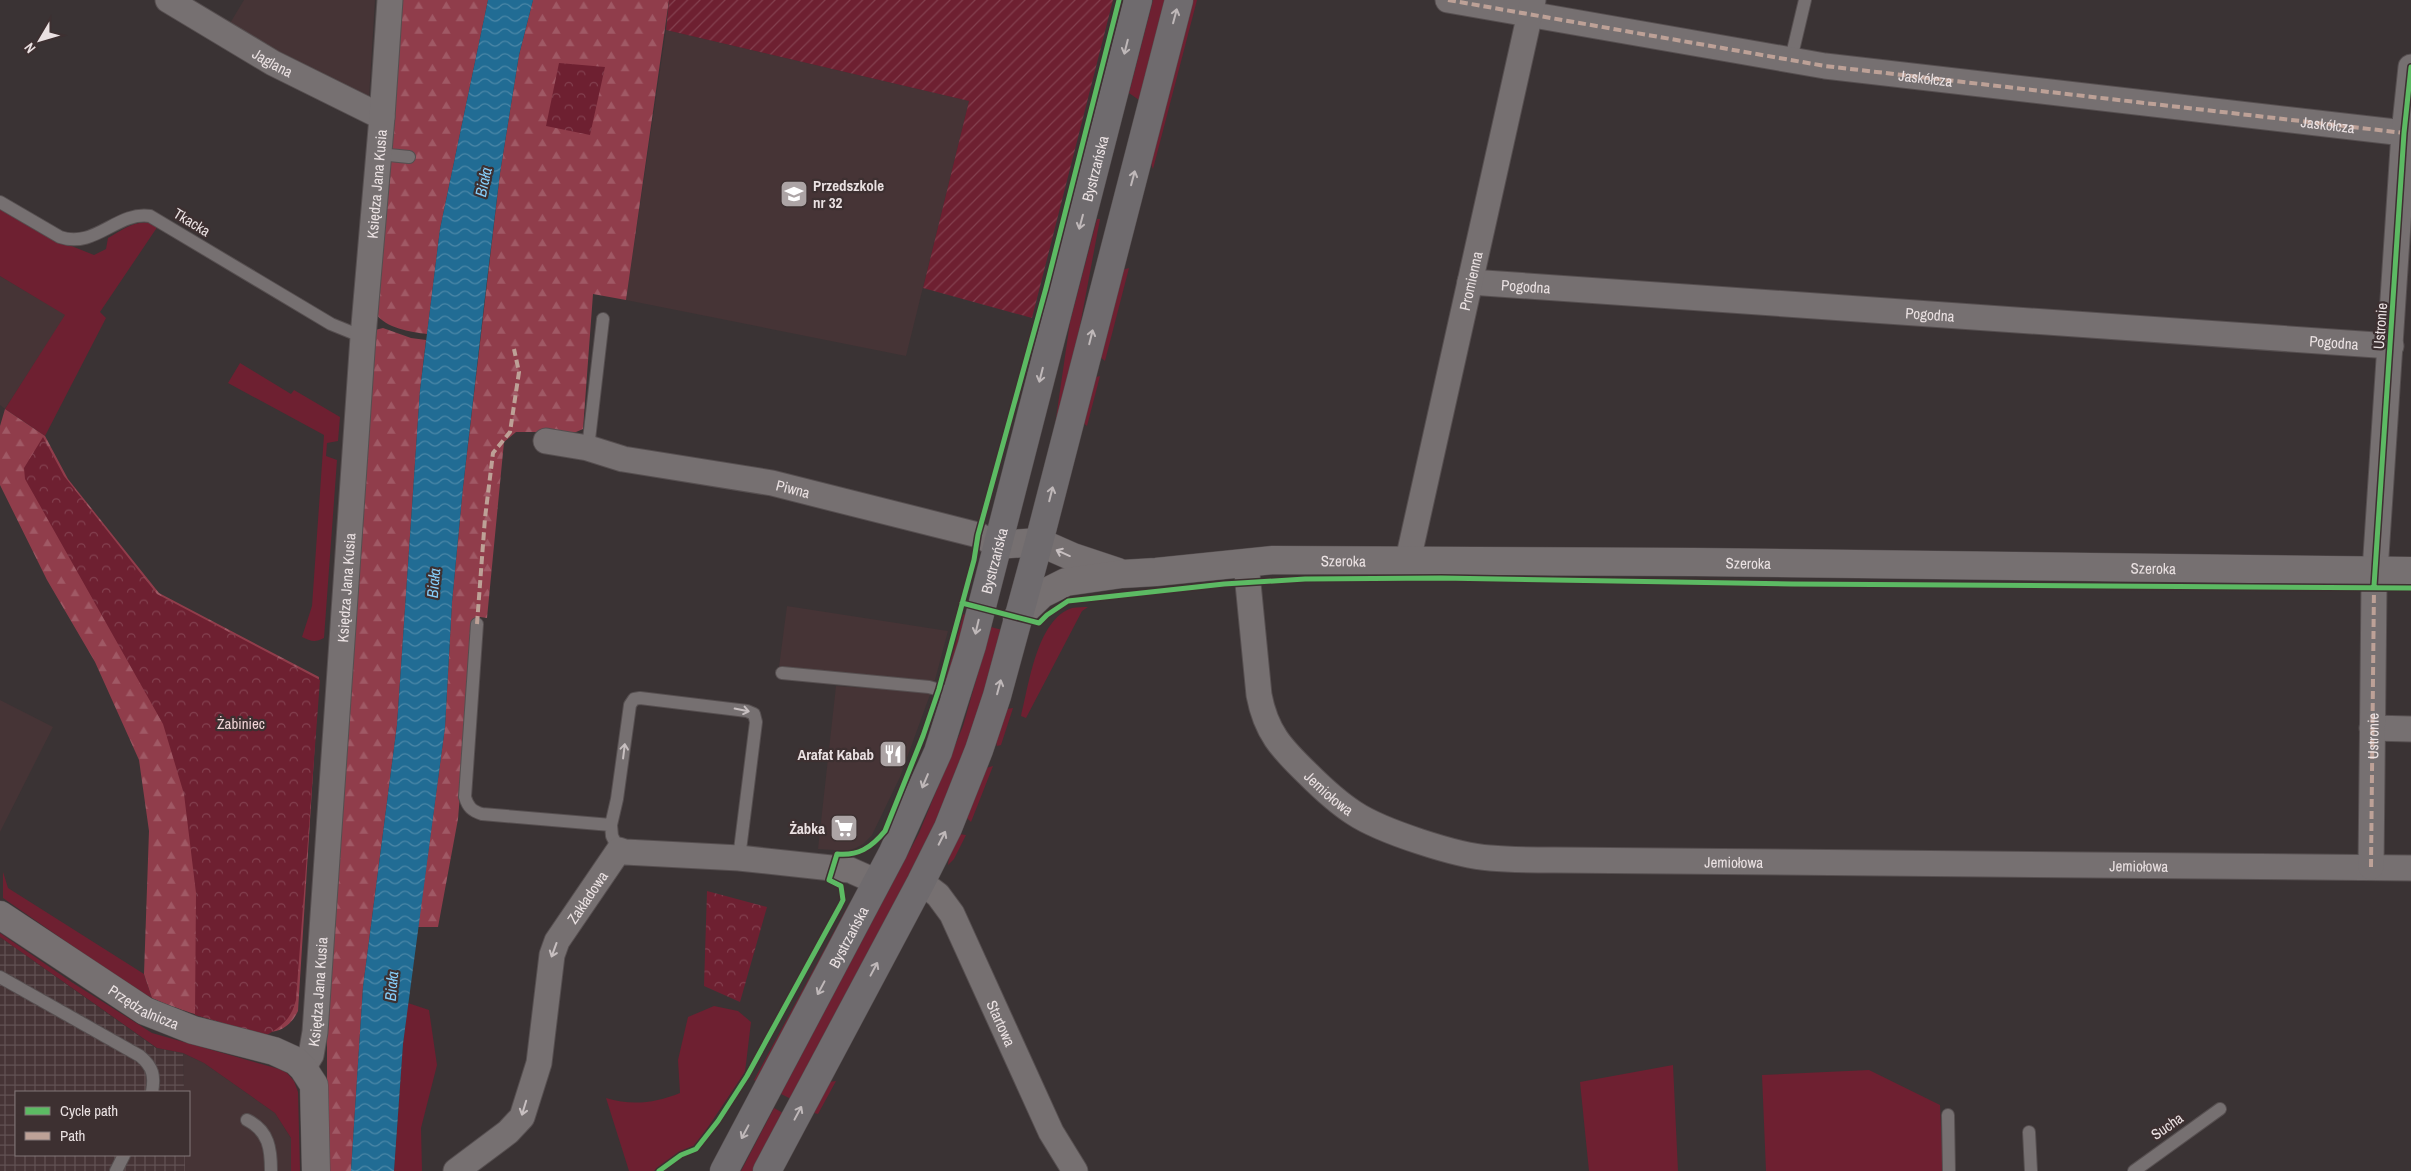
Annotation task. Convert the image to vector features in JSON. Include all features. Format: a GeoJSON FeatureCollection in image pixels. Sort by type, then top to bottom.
{"type":"FeatureCollection","features":[{"type":"Feature","properties":{"kind":"main road","name":"Bystrzańska"},"geometry":{"type":"LineString","coordinates":[[724,1171],[877,882],[917,802],[938,752],[972,645],[1138,0]]}},
{"type":"Feature","properties":{"kind":"main road"},"geometry":{"type":"LineString","coordinates":[[767,1171],[920,882],[951,820],[973,766],[997,696],[1018,618],[1179,0]]}},
{"type":"Feature","properties":{"kind":"main road"},"geometry":{"type":"LineString","coordinates":[[1113,97],[1150,114]]}},
{"type":"Feature","properties":{"kind":"street","name":"Jaglana"},"geometry":{"type":"LineString","coordinates":[[168,0],[273,63],[382,117]]}},
{"type":"Feature","properties":{"kind":"street","name":"Księdza Jana Kusia"},"geometry":{"type":"LineString","coordinates":[[316,1171],[316,1094],[314,1085],[303,1068],[311,1055],[316,1032],[363,337],[390,0]]}},
{"type":"Feature","properties":{"kind":"street","name":"Jaskółcza"},"geometry":{"type":"LineString","coordinates":[[1448,0],[1532,7],[1844,68],[2404,133]]}},
{"type":"Feature","properties":{"kind":"street","name":"Promienna"},"geometry":{"type":"LineString","coordinates":[[1408,560],[1532,7]]}},
{"type":"Feature","properties":{"kind":"street","name":"Ustronie"},"geometry":{"type":"LineString","coordinates":[[2371,867],[2375,570],[2404,133],[2411,67]]}},
{"type":"Feature","properties":{"kind":"street","name":"Pogodna"},"geometry":{"type":"LineString","coordinates":[[1470,282],[2391,346]]}},
{"type":"Feature","properties":{"kind":"street","name":"Piwna"},"geometry":{"type":"LineString","coordinates":[[546,441],[588,448],[623,459],[772,483],[888,510],[978,535],[997,546]]}},
{"type":"Feature","properties":{"kind":"street"},"geometry":{"type":"LineString","coordinates":[[997,546],[1038,542]]}},
{"type":"Feature","properties":{"kind":"street","name":"Szeroka"},"geometry":{"type":"LineString","coordinates":[[1038,542],[1072,557],[1122,574]]}},
{"type":"Feature","properties":{"kind":"street","name":"Szeroka"},"geometry":{"type":"LineString","coordinates":[[997,546],[1030,572],[1066,582]]}},
{"type":"Feature","properties":{"kind":"street","name":"Szeroka"},"geometry":{"type":"LineString","coordinates":[[1018,618],[1042,594],[1066,582],[1122,574],[1273,560],[2411,571]]}},
{"type":"Feature","properties":{"kind":"street","name":"Jemiołowa"},"geometry":{"type":"LineString","coordinates":[[1246,563],[1259,695],[1263,716],[1279,744],[1328,793],[1354,814],[1384,828],[1446,848],[1488,858],[1554,860],[2411,868]]}},
{"type":"Feature","properties":{"kind":"street"},"geometry":{"type":"LineString","coordinates":[[2372,728],[2411,729]]}},
{"type":"Feature","properties":{"kind":"street"},"geometry":{"type":"LineString","coordinates":[[619,850],[625,852],[739,858],[850,870],[877,882]]}},
{"type":"Feature","properties":{"kind":"street","name":"Zakładowa"},"geometry":{"type":"LineString","coordinates":[[456,1171],[508,1132],[522,1117],[539,1063],[552,955],[557,941],[619,850]]}},
{"type":"Feature","properties":{"kind":"street","name":"Startowa"},"geometry":{"type":"LineString","coordinates":[[920,882],[938,895],[952,914],[1051,1132],[1076,1171]]}},
{"type":"Feature","properties":{"kind":"street","name":"Przędzalnicza"},"geometry":{"type":"LineString","coordinates":[[0,915],[144,1011],[193,1030],[274,1051],[287,1056],[303,1068]]}},
{"type":"Feature","properties":{"kind":"lane"},"geometry":{"type":"LineString","coordinates":[[1791,59],[1804,0]]}},
{"type":"Feature","properties":{"kind":"lane"},"geometry":{"type":"LineString","coordinates":[[379,154],[409,156]]}},
{"type":"Feature","properties":{"kind":"lane","name":"Tkacka"},"geometry":{"type":"LineString","coordinates":[[0,202],[60,238],[70,240],[91,238],[133,216],[150,216],[331,324],[363,337]]}},
{"type":"Feature","properties":{"kind":"lane"},"geometry":{"type":"LineString","coordinates":[[588,448],[603,319]]}},
{"type":"Feature","properties":{"kind":"lane"},"geometry":{"type":"LineString","coordinates":[[477,624],[465,797],[468,805],[474,811],[482,814],[611,825]]}},
{"type":"Feature","properties":{"kind":"lane"},"geometry":{"type":"LineString","coordinates":[[782,672],[929,687],[957,695]]}},
{"type":"Feature","properties":{"kind":"lane"},"geometry":{"type":"LineString","coordinates":[[619,850],[612,836],[611,825],[618,799],[630,706],[634,700],[640,698],[747,710],[754,714],[756,722],[739,858]]}},
{"type":"Feature","properties":{"kind":"lane"},"geometry":{"type":"LineString","coordinates":[[0,977],[140,1056],[152,1070],[154,1080],[152,1091]]}},
{"type":"Feature","properties":{"kind":"lane","name":"Sucha"},"geometry":{"type":"LineString","coordinates":[[2134,1171],[2220,1109]]}},
{"type":"Feature","properties":{"kind":"lane"},"geometry":{"type":"LineString","coordinates":[[1948,1115],[1949,1171]]}},
{"type":"Feature","properties":{"kind":"lane"},"geometry":{"type":"LineString","coordinates":[[247,1120],[255,1124],[266,1136],[270,1148],[271,1171]]}},
{"type":"Feature","properties":{"kind":"lane"},"geometry":{"type":"LineString","coordinates":[[2029,1132],[2031,1171]]}},
{"type":"Feature","properties":{"kind":"lane"},"geometry":{"type":"LineString","coordinates":[[116,1171],[124,1156]]}},
{"type":"Feature","properties":{"kind":"shaded area"},"geometry":{"type":"Polygon","coordinates":[[[244,0],[375,0],[369,98],[226,30],[244,0]]]}},
{"type":"Feature","properties":{"kind":"shaded area","name":"Przedszkole nr 32"},"geometry":{"type":"Polygon","coordinates":[[[666,30],[969,101],[906,356],[626,300],[666,30]]]}},
{"type":"Feature","properties":{"kind":"shaded area"},"geometry":{"type":"Polygon","coordinates":[[[0,276],[66,315],[5,409],[0,405],[0,276]]]}},
{"type":"Feature","properties":{"kind":"shaded area"},"geometry":{"type":"Polygon","coordinates":[[[787,606],[948,631],[935,680],[931,683],[779,667],[787,606]]]}},
{"type":"Feature","properties":{"kind":"shaded area"},"geometry":{"type":"Polygon","coordinates":[[[836,686],[931,692],[900,777],[872,835],[863,844],[850,851],[818,849],[836,686]]]}},
{"type":"Feature","properties":{"kind":"shaded area"},"geometry":{"type":"Polygon","coordinates":[[[0,700],[53,727],[0,832],[0,700]]]}},
{"type":"Feature","properties":{"kind":"shaded area"},"geometry":{"type":"Polygon","coordinates":[[[0,937],[156,1048],[183,1053],[184,1091],[15,1091],[15,1156],[185,1156],[185,1171],[0,1171],[0,937]]]}},
{"type":"Feature","properties":{"kind":"shaded area"},"geometry":{"type":"Polygon","coordinates":[[[183,1053],[204,1063],[275,1113],[291,1138],[291,1171],[185,1171],[185,1156],[190,1156],[190,1091],[184,1091],[183,1053]]]}},
{"type":"Feature","properties":{"kind":"green space"},"geometry":{"type":"Polygon","coordinates":[[[400,0],[488,0],[440,229],[427,334],[392,326],[380,319],[376,314],[400,0]]]}},
{"type":"Feature","properties":{"kind":"green space"},"geometry":{"type":"Polygon","coordinates":[[[533,0],[669,0],[626,300],[593,294],[583,429],[576,432],[516,432],[504,442],[487,618],[480,617],[474,623],[458,819],[438,927],[418,927],[445,727],[452,602],[463,487],[500,173],[519,55],[533,0]]]}},
{"type":"Feature","properties":{"kind":"green space"},"geometry":{"type":"Polygon","coordinates":[[[669,0],[1113,0],[1032,318],[923,288],[969,101],[666,30],[669,0]]]}},
{"type":"Feature","properties":{"kind":"green space"},"geometry":{"type":"Polygon","coordinates":[[[1153,0],[1166,0],[1139,100],[1129,93],[1153,0]]]}},
{"type":"Feature","properties":{"kind":"green space"},"geometry":{"type":"Polygon","coordinates":[[[1192,0],[1197,0],[1153,169],[1150,161],[1192,0]]]}},
{"type":"Feature","properties":{"kind":"green space"},"geometry":{"type":"Polygon","coordinates":[[[559,63],[605,67],[590,135],[546,126],[559,63]]]}},
{"type":"Feature","properties":{"kind":"green space"},"geometry":{"type":"Polygon","coordinates":[[[0,207],[59,241],[94,255],[106,249],[108,238],[132,225],[144,222],[158,226],[100,312],[106,318],[45,436],[5,409],[65,315],[0,276],[0,207]]]}},
{"type":"Feature","properties":{"kind":"green space"},"geometry":{"type":"Polygon","coordinates":[[[1097,219],[1100,219],[1079,331],[1055,425],[1070,322],[1097,219]]]}},
{"type":"Feature","properties":{"kind":"green space"},"geometry":{"type":"Polygon","coordinates":[[[1129,268],[1105,361],[1100,357],[1122,270],[1129,268]]]}},
{"type":"Feature","properties":{"kind":"green space"},"geometry":{"type":"Polygon","coordinates":[[[383,328],[411,338],[426,340],[420,390],[397,725],[363,987],[351,1171],[327,1171],[327,1034],[375,330],[383,328]]]}},
{"type":"Feature","properties":{"kind":"green space"},"geometry":{"type":"Polygon","coordinates":[[[240,363],[291,394],[294,390],[340,417],[338,441],[327,443],[326,456],[337,460],[324,638],[318,641],[302,637],[312,606],[324,435],[228,383],[240,363]]]}},
{"type":"Feature","properties":{"kind":"green space"},"geometry":{"type":"Polygon","coordinates":[[[1100,376],[1087,426],[1082,422],[1093,378],[1100,376]]]}},
{"type":"Feature","properties":{"kind":"green space","name":"Żabiniec"},"geometry":{"type":"Polygon","coordinates":[[[5,409],[45,436],[68,479],[159,593],[319,677],[298,1011],[289,1024],[280,1030],[266,1031],[234,1025],[195,1014],[152,998],[144,974],[149,831],[139,760],[95,662],[47,580],[0,485],[0,426],[5,409]]]}},
{"type":"Feature","properties":{"kind":"green space","name":"Żabiniec"},"geometry":{"type":"Polygon","coordinates":[[[43,437],[64,476],[157,594],[320,680],[296,1000],[292,1012],[286,1021],[267,1035],[195,1015],[196,893],[184,794],[163,724],[25,479],[24,468],[43,437]]]}},
{"type":"Feature","properties":{"kind":"green space"},"geometry":{"type":"Polygon","coordinates":[[[1088,607],[1082,611],[1026,718],[1021,716],[1036,654],[1050,625],[1060,615],[1072,608],[1088,607]]]}},
{"type":"Feature","properties":{"kind":"green space"},"geometry":{"type":"Polygon","coordinates":[[[962,614],[967,615],[948,682],[944,681],[962,614]]]}},
{"type":"Feature","properties":{"kind":"green space"},"geometry":{"type":"Polygon","coordinates":[[[991,627],[1002,630],[973,729],[950,790],[929,836],[791,1099],[781,1094],[919,833],[963,726],[991,627]]]}},
{"type":"Feature","properties":{"kind":"green space"},"geometry":{"type":"Polygon","coordinates":[[[1013,708],[1001,745],[997,746],[996,742],[1006,709],[1013,708]]]}},
{"type":"Feature","properties":{"kind":"green space"},"geometry":{"type":"Polygon","coordinates":[[[993,766],[971,822],[966,817],[986,768],[993,766]]]}},
{"type":"Feature","properties":{"kind":"green space"},"geometry":{"type":"Polygon","coordinates":[[[959,834],[966,835],[954,859],[948,865],[949,857],[959,834]]]}},
{"type":"Feature","properties":{"kind":"green space"},"geometry":{"type":"Polygon","coordinates":[[[3,872],[8,888],[144,974],[152,998],[133,988],[3,898],[3,872]]]}},
{"type":"Feature","properties":{"kind":"green space"},"geometry":{"type":"Polygon","coordinates":[[[707,891],[767,907],[740,1002],[704,986],[707,891]]]}},
{"type":"Feature","properties":{"kind":"green space"},"geometry":{"type":"Polygon","coordinates":[[[850,902],[849,911],[759,1083],[754,1080],[850,902]]]}},
{"type":"Feature","properties":{"kind":"green space"},"geometry":{"type":"Polygon","coordinates":[[[0,933],[73,983],[152,1033],[279,1069],[287,1073],[294,1081],[298,1092],[300,1171],[291,1171],[291,1138],[275,1113],[204,1063],[183,1053],[157,1048],[0,937],[0,933]]]}},
{"type":"Feature","properties":{"kind":"green space"},"geometry":{"type":"Polygon","coordinates":[[[408,1003],[429,1010],[437,1065],[421,1128],[422,1171],[394,1171],[403,1044],[408,1003]]]}},
{"type":"Feature","properties":{"kind":"green space"},"geometry":{"type":"Polygon","coordinates":[[[714,1006],[738,1011],[751,1022],[745,1072],[696,1145],[682,1151],[654,1171],[629,1171],[606,1098],[634,1103],[662,1099],[680,1093],[678,1060],[688,1017],[714,1006]]]}},
{"type":"Feature","properties":{"kind":"green space"},"geometry":{"type":"Polygon","coordinates":[[[1673,1065],[1678,1171],[1589,1171],[1580,1082],[1673,1065]]]}},
{"type":"Feature","properties":{"kind":"green space"},"geometry":{"type":"Polygon","coordinates":[[[1869,1070],[1940,1105],[1943,1171],[1766,1171],[1762,1075],[1869,1070]]]}},
{"type":"Feature","properties":{"kind":"green space"},"geometry":{"type":"Polygon","coordinates":[[[836,1081],[818,1114],[814,1113],[829,1082],[836,1081]]]}},
{"type":"Feature","properties":{"kind":"green space"},"geometry":{"type":"Polygon","coordinates":[[[774,1108],[783,1113],[753,1171],[741,1171],[774,1108]]]}},
{"type":"Feature","properties":{"kind":"water","name":"Biała"},"geometry":{"type":"Polygon","coordinates":[[[488,0],[533,0],[519,55],[500,173],[485,297],[452,602],[445,727],[403,1044],[394,1171],[351,1171],[363,987],[397,725],[420,390],[440,229],[488,0]]]}},
{"type":"Feature","properties":{"kind":"marked path"},"geometry":{"type":"LineString","coordinates":[[1448,0],[1825,66],[2404,133]]}},
{"type":"Feature","properties":{"kind":"marked path"},"geometry":{"type":"LineString","coordinates":[[477,624],[485,518],[493,453],[510,432],[519,372],[514,349]]}},
{"type":"Feature","properties":{"kind":"marked path"},"geometry":{"type":"LineString","coordinates":[[2371,867],[2374,586]]}},
{"type":"Feature","properties":{"kind":"cycle path"},"geometry":{"type":"LineString","coordinates":[[659,1171],[681,1155],[696,1149],[718,1121],[747,1076],[843,900],[841,886],[829,880],[837,854],[851,854],[864,850],[885,831],[923,736],[939,689],[974,560],[978,535],[1046,288],[1119,0]]}},
{"type":"Feature","properties":{"kind":"cycle path"},"geometry":{"type":"LineString","coordinates":[[2374,586],[2404,133],[2411,67]]}},
{"type":"Feature","properties":{"kind":"cycle path"},"geometry":{"type":"LineString","coordinates":[[962,603],[1039,623],[1047,615],[1068,601],[1224,584],[1305,579],[1441,578],[1792,584],[2411,588]]}},
{"type":"Feature","properties":{"kind":"place","name":"Przedszkole nr 32"},"geometry":{"type":"Point","coordinates":[794,194]}},
{"type":"Feature","properties":{"kind":"place","name":"Arafat Kabab"},"geometry":{"type":"Point","coordinates":[893,754]}},
{"type":"Feature","properties":{"kind":"place","name":"Żabka"},"geometry":{"type":"Point","coordinates":[844,828]}}]}
